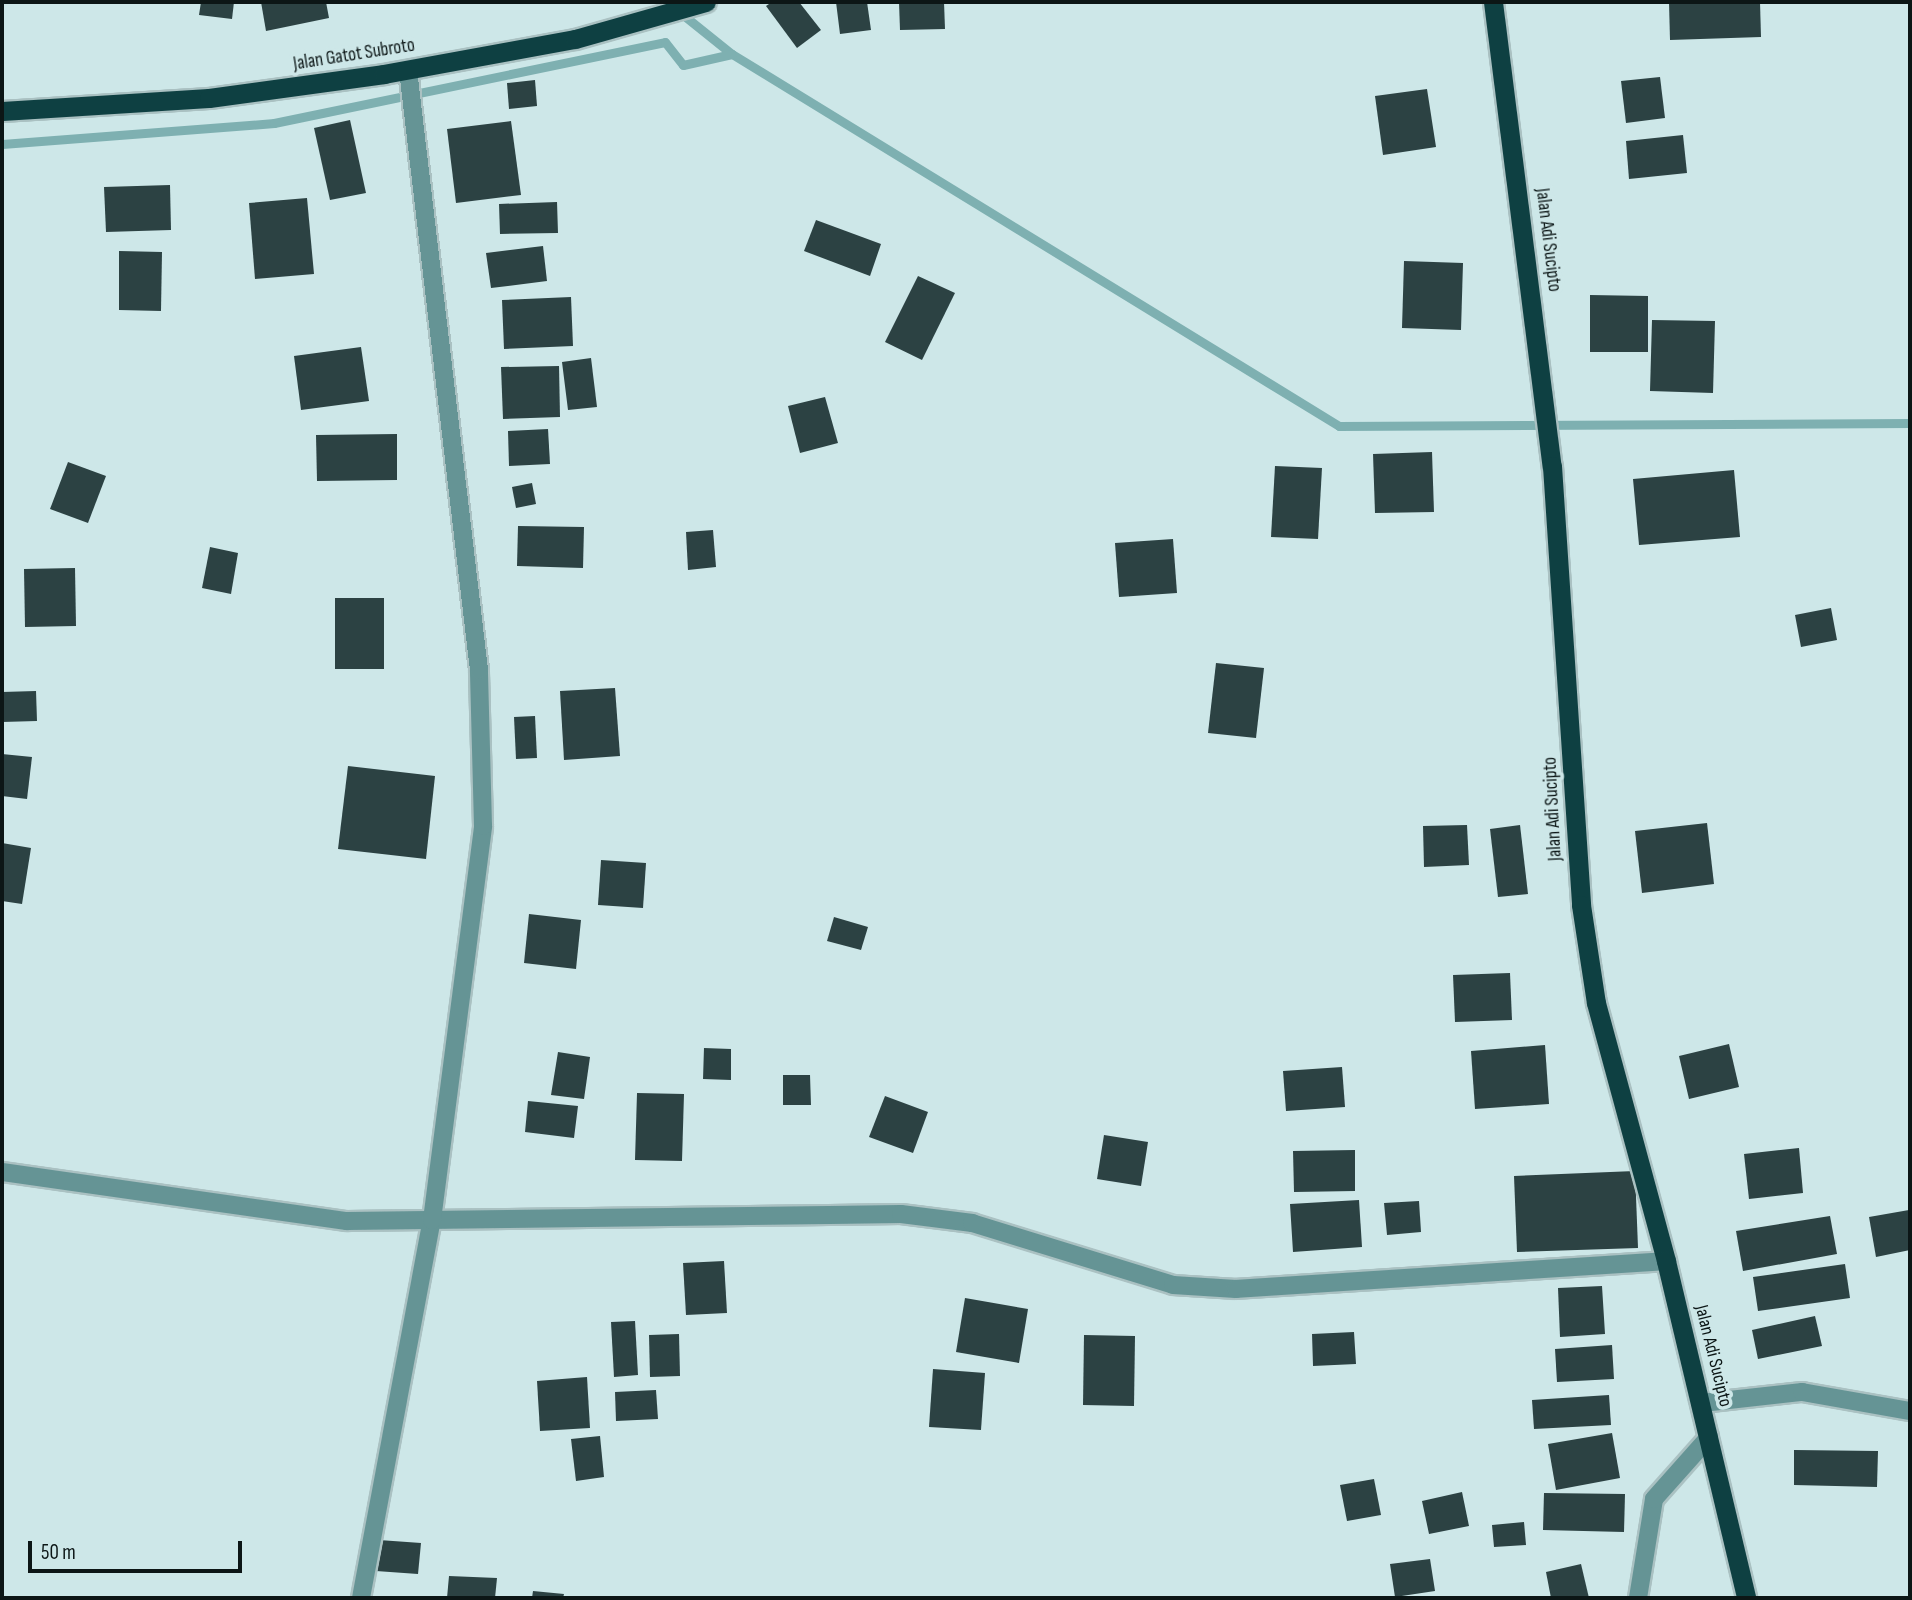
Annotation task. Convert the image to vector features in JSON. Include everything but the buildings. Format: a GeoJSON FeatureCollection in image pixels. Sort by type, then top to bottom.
{"type":"FeatureCollection","features":[{"type":"Feature","properties":{"kind":"highway","name":"Jalan Gatot Subroto"},"geometry":{"type":"LineString","coordinates":[[2,111],[410,86],[706,2]]}},
{"type":"Feature","properties":{"kind":"highway","name":"Jalan Adi Sucipto"},"geometry":{"type":"LineString","coordinates":[[1493,2],[1548,419],[1582,917],[1595,1003],[1666,1261],[1746,1598]]}},
{"type":"Feature","properties":{"kind":"street"},"geometry":{"type":"LineString","coordinates":[[361,1598],[432,1220],[483,826],[485,766],[410,86]]}},
{"type":"Feature","properties":{"kind":"street"},"geometry":{"type":"LineString","coordinates":[[2,1172],[304,1217],[432,1220],[901,1214],[972,1223],[1173,1285],[1236,1289],[1666,1261]]}},
{"type":"Feature","properties":{"kind":"street"},"geometry":{"type":"LineString","coordinates":[[1702,1404],[1802,1392],[1910,1411]]}},
{"type":"Feature","properties":{"kind":"street"},"geometry":{"type":"LineString","coordinates":[[1638,1598],[1654,1499],[1709,1437]]}},
{"type":"Feature","properties":{"kind":"waterway"},"geometry":{"type":"LineString","coordinates":[[667,2],[732,54],[1339,426],[1910,423]]}},
{"type":"Feature","properties":{"kind":"waterway"},"geometry":{"type":"LineString","coordinates":[[2,144],[274,123],[665,42],[683,65],[732,54]]}}]}
